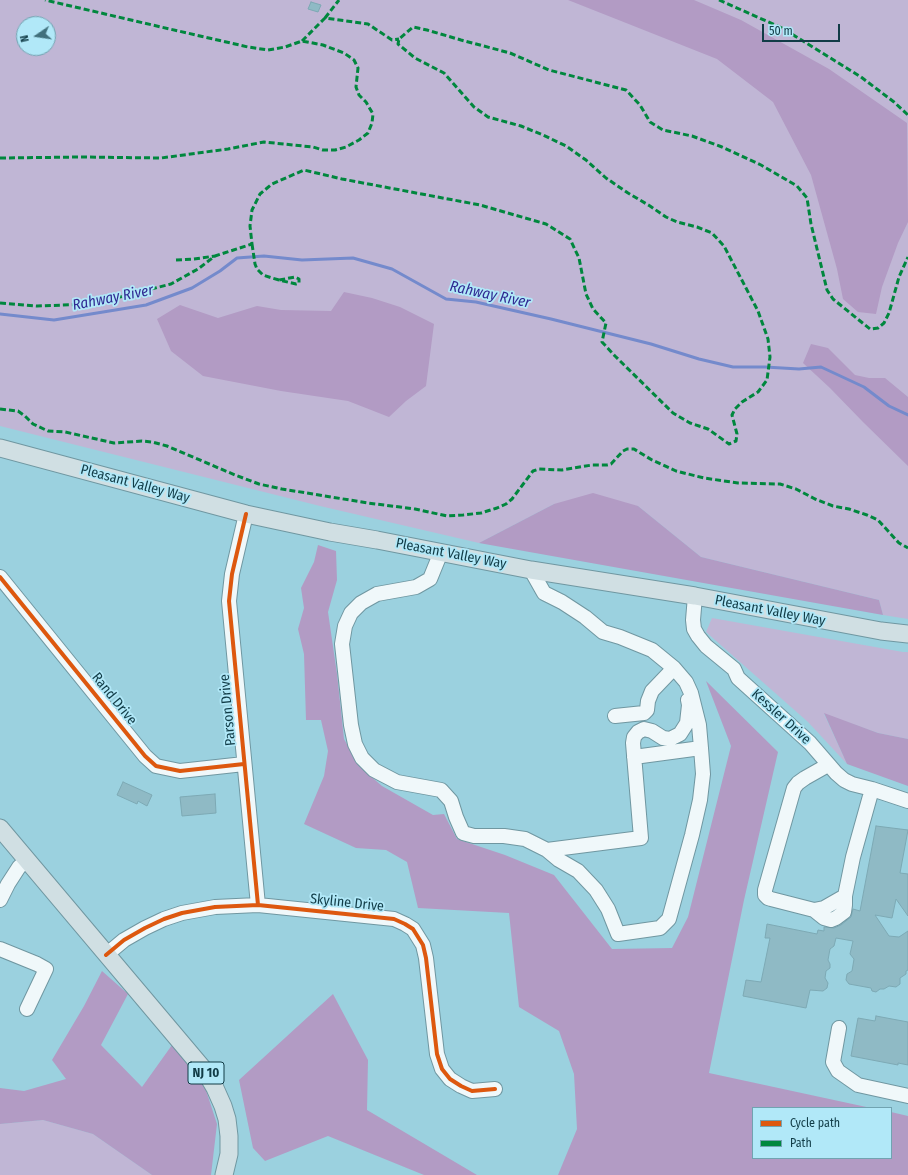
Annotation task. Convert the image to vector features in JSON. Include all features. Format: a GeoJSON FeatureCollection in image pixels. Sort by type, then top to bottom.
{"type":"FeatureCollection","features":[{"type":"Feature","properties":{"kind":"main road","name":"Pleasant Valley Way"},"geometry":{"type":"LineString","coordinates":[[0,448],[246,514],[330,532],[531,570],[695,596],[880,631],[908,634]]}},
{"type":"Feature","properties":{"kind":"main road","name":"NJ 10"},"geometry":{"type":"LineString","coordinates":[[0,828],[205,1071],[215,1088],[227,1119],[229,1154],[224,1175]]}},
{"type":"Feature","properties":{"kind":"street","name":"Parson Drive"},"geometry":{"type":"LineString","coordinates":[[246,514],[232,574],[229,601],[258,905]]}},
{"type":"Feature","properties":{"kind":"street"},"geometry":{"type":"LineString","coordinates":[[441,552],[430,578],[416,587],[377,594],[361,603],[351,614],[345,626],[342,644],[351,725],[355,744],[362,758],[374,770],[397,782],[441,790],[451,801],[463,833],[474,836],[504,836],[525,839],[547,850],[559,860],[578,871],[596,890],[608,908],[618,934],[660,928],[669,919],[692,835],[699,802],[702,774],[701,748],[699,724],[691,693],[686,682],[674,668],[652,650],[603,632],[562,602],[544,593],[531,570]]}},
{"type":"Feature","properties":{"kind":"street","name":"Rand Drive"},"geometry":{"type":"LineString","coordinates":[[0,576],[145,756],[156,766],[180,770],[244,764]]}},
{"type":"Feature","properties":{"kind":"street","name":"Kessler Drive"},"geometry":{"type":"LineString","coordinates":[[695,596],[693,620],[694,629],[698,636],[706,646],[734,669],[738,678],[810,743],[836,773],[844,780],[852,784],[908,801]]}},
{"type":"Feature","properties":{"kind":"street"},"geometry":{"type":"LineString","coordinates":[[615,716],[644,713],[647,710],[648,701],[652,691],[674,668]]}},
{"type":"Feature","properties":{"kind":"street"},"geometry":{"type":"LineString","coordinates":[[547,850],[641,838],[633,743],[634,737],[638,732],[644,729],[652,731],[663,738],[670,739],[680,734],[687,723],[689,705],[686,682]]}},
{"type":"Feature","properties":{"kind":"street"},"geometry":{"type":"LineString","coordinates":[[634,757],[701,748]]}},
{"type":"Feature","properties":{"kind":"street"},"geometry":{"type":"LineString","coordinates":[[828,765],[805,778],[794,788],[765,890],[765,894],[771,900],[814,910],[824,908],[845,896],[853,857],[872,789]]}},
{"type":"Feature","properties":{"kind":"street"},"geometry":{"type":"LineString","coordinates":[[0,900],[19,866],[27,860]]}},
{"type":"Feature","properties":{"kind":"street","name":"Skyline Drive"},"geometry":{"type":"LineString","coordinates":[[106,955],[124,940],[145,928],[182,913],[215,907],[258,905],[394,919],[413,930],[423,945],[426,958],[437,1054],[442,1069],[450,1078],[461,1086],[472,1091],[495,1089]]}},
{"type":"Feature","properties":{"kind":"street"},"geometry":{"type":"LineString","coordinates":[[0,949],[46,969],[27,1009]]}},
{"type":"Feature","properties":{"kind":"street"},"geometry":{"type":"LineString","coordinates":[[839,1028],[833,1062],[838,1071],[858,1085],[908,1096]]}},
{"type":"Feature","properties":{"kind":"shaded area"},"geometry":{"type":"Polygon","coordinates":[[[0,0],[908,0],[908,619],[883,615],[879,600],[701,557],[638,506],[554,504],[479,543],[320,506],[0,426],[0,0]]]}},
{"type":"Feature","properties":{"kind":"shaded area"},"geometry":{"type":"Polygon","coordinates":[[[568,0],[694,0],[741,20],[829,69],[907,123],[908,222],[898,243],[882,287],[876,314],[858,312],[843,299],[837,269],[811,175],[773,102],[717,59],[568,0]]]}},
{"type":"Feature","properties":{"kind":"shaded area"},"geometry":{"type":"Polygon","coordinates":[[[344,292],[372,298],[400,307],[434,324],[426,386],[406,401],[389,417],[348,401],[281,391],[203,376],[171,351],[157,319],[180,305],[218,318],[257,306],[281,310],[331,311],[344,292]]]}},
{"type":"Feature","properties":{"kind":"shaded area"},"geometry":{"type":"Polygon","coordinates":[[[811,344],[828,348],[855,375],[869,378],[885,378],[908,397],[908,466],[803,363],[811,344]]]}},
{"type":"Feature","properties":{"kind":"shaded area"},"geometry":{"type":"Polygon","coordinates":[[[593,493],[638,506],[701,557],[879,600],[883,615],[479,543],[554,504],[593,493]]]}},
{"type":"Feature","properties":{"kind":"shaded area"},"geometry":{"type":"Polygon","coordinates":[[[318,545],[336,551],[337,580],[328,612],[344,739],[359,766],[382,786],[433,815],[444,814],[457,839],[505,855],[554,875],[612,949],[672,948],[688,917],[731,746],[706,681],[778,752],[744,900],[709,1073],[866,1107],[752,1107],[752,1159],[892,1159],[892,1112],[908,1116],[908,1175],[558,1175],[577,1129],[574,1074],[559,1031],[519,1007],[509,913],[418,908],[407,862],[386,850],[356,848],[304,824],[324,776],[328,751],[321,720],[306,720],[304,654],[298,629],[304,608],[301,588],[314,562],[318,545]]]}},
{"type":"Feature","properties":{"kind":"shaded area"},"geometry":{"type":"Polygon","coordinates":[[[712,618],[908,652],[908,739],[878,733],[824,714],[847,764],[808,722],[706,632],[712,618]]]}},
{"type":"Feature","properties":{"kind":"shaded area"},"geometry":{"type":"Polygon","coordinates":[[[824,713],[878,733],[908,739],[908,786],[847,764],[824,713]]]}},
{"type":"Feature","properties":{"kind":"shaded area"},"geometry":{"type":"Polygon","coordinates":[[[102,971],[128,994],[101,1045],[142,1087],[172,1045],[204,1084],[217,1124],[211,1175],[152,1175],[93,1134],[43,1120],[0,1124],[0,1088],[24,1091],[66,1079],[52,1060],[84,1006],[102,971]]]}},
{"type":"Feature","properties":{"kind":"shaded area"},"geometry":{"type":"Polygon","coordinates":[[[333,994],[368,1060],[367,1110],[477,1175],[424,1175],[328,1136],[265,1161],[253,1148],[239,1080],[333,994]]]}},
{"type":"Feature","properties":{"kind":"shaded area"},"geometry":{"type":"Polygon","coordinates":[[[43,1120],[93,1134],[152,1175],[0,1175],[0,1124],[43,1120]]]}},
{"type":"Feature","properties":{"kind":"building"},"geometry":{"type":"Polygon","coordinates":[[[311,2],[321,5],[318,12],[308,9],[311,2]]]}},
{"type":"Feature","properties":{"kind":"building"},"geometry":{"type":"Polygon","coordinates":[[[123,782],[152,795],[147,806],[138,801],[137,804],[117,795],[123,782]]]}},
{"type":"Feature","properties":{"kind":"building"},"geometry":{"type":"Polygon","coordinates":[[[215,794],[216,813],[182,816],[180,797],[215,794]]]}},
{"type":"Feature","properties":{"kind":"building"},"geometry":{"type":"Polygon","coordinates":[[[876,826],[908,830],[900,873],[908,874],[908,916],[896,899],[892,918],[875,915],[889,936],[899,937],[908,931],[908,970],[906,971],[906,974],[900,978],[900,984],[896,987],[889,986],[884,989],[880,989],[876,992],[872,991],[871,988],[849,984],[846,980],[847,974],[852,971],[854,959],[850,954],[853,941],[836,938],[834,946],[830,949],[828,960],[830,968],[826,971],[825,978],[828,983],[827,988],[823,991],[810,990],[806,1008],[743,996],[746,980],[761,982],[770,938],[765,938],[767,924],[817,934],[818,930],[824,931],[824,927],[834,928],[841,925],[851,917],[853,909],[860,911],[876,826]]]}},
{"type":"Feature","properties":{"kind":"building"},"geometry":{"type":"Polygon","coordinates":[[[876,1016],[908,1022],[908,1065],[898,1063],[898,1065],[851,1056],[858,1018],[875,1021],[876,1016]]]}},
{"type":"Feature","properties":{"kind":"waterway","name":"Rahway River"},"geometry":{"type":"LineString","coordinates":[[0,314],[54,320],[146,305],[192,288],[220,271],[237,258],[264,256],[302,260],[353,258],[392,269],[446,299],[476,302],[551,319],[651,344],[699,359],[733,367],[799,369],[821,367],[864,387],[889,406],[908,415]]}},
{"type":"Feature","properties":{"kind":"marked path"},"geometry":{"type":"LineString","coordinates":[[0,158],[161,158],[228,149],[264,142],[313,147],[323,150],[335,150],[346,147],[359,140],[368,133],[372,123],[373,114],[366,102],[359,95],[356,87],[358,68],[354,60],[344,53],[323,45],[302,41],[285,47],[268,50],[248,47],[45,0]]}},
{"type":"Feature","properties":{"kind":"marked path"},"geometry":{"type":"LineString","coordinates":[[325,18],[339,0]]}},
{"type":"Feature","properties":{"kind":"marked path"},"geometry":{"type":"LineString","coordinates":[[719,0],[782,28],[861,77],[894,102],[908,115]]}},
{"type":"Feature","properties":{"kind":"marked path"},"geometry":{"type":"LineString","coordinates":[[302,41],[325,18],[368,24],[392,40],[399,39]]}},
{"type":"Feature","properties":{"kind":"marked path"},"geometry":{"type":"LineString","coordinates":[[0,303],[37,306],[92,304],[171,284],[198,269],[215,256],[252,244],[250,226],[252,210],[260,194],[272,184],[304,170],[342,179],[480,205],[546,224],[570,239],[579,258],[586,294],[593,309],[606,323],[602,342],[673,413],[690,423],[708,429],[729,444],[736,441],[737,434],[732,415],[735,409],[742,402],[758,392],[767,380],[770,357],[768,339],[758,311],[724,246],[712,233],[666,217],[628,193],[606,178],[586,160],[566,146],[521,126],[488,117],[474,107],[444,73],[415,58],[398,44],[399,39],[413,27],[510,53],[549,70],[626,90],[640,105],[650,122],[663,130],[692,136],[722,147],[761,165],[797,186],[807,198],[811,224],[827,290],[833,299],[870,329],[878,328],[884,323],[889,313],[899,277],[908,257]]}},
{"type":"Feature","properties":{"kind":"marked path"},"geometry":{"type":"LineString","coordinates":[[252,244],[255,264],[257,269],[263,275],[279,280],[296,284],[299,283],[299,279],[295,277],[279,280]]}},
{"type":"Feature","properties":{"kind":"marked path"},"geometry":{"type":"LineString","coordinates":[[176,260],[215,256]]}},
{"type":"Feature","properties":{"kind":"marked path"},"geometry":{"type":"LineString","coordinates":[[0,409],[18,411],[33,424],[48,431],[65,432],[114,443],[142,441],[167,446],[259,484],[368,503],[415,509],[447,516],[481,513],[506,504],[512,499],[533,471],[539,469],[562,470],[592,465],[607,465],[611,464],[623,451],[627,449],[634,449],[652,460],[676,471],[704,478],[738,483],[780,484],[796,489],[833,506],[849,509],[878,520],[899,543],[908,548]]}},
{"type":"Feature","properties":{"kind":"cycle path"},"geometry":{"type":"LineString","coordinates":[[246,514],[232,574],[229,601],[258,905]]}},
{"type":"Feature","properties":{"kind":"cycle path"},"geometry":{"type":"LineString","coordinates":[[0,577],[145,756],[156,766],[180,771],[244,764]]}},
{"type":"Feature","properties":{"kind":"cycle path"},"geometry":{"type":"LineString","coordinates":[[106,955],[124,940],[164,919],[182,913],[215,907],[258,905],[394,919],[413,929],[423,945],[426,958],[437,1054],[442,1069],[450,1079],[472,1091],[495,1089]]}}]}
